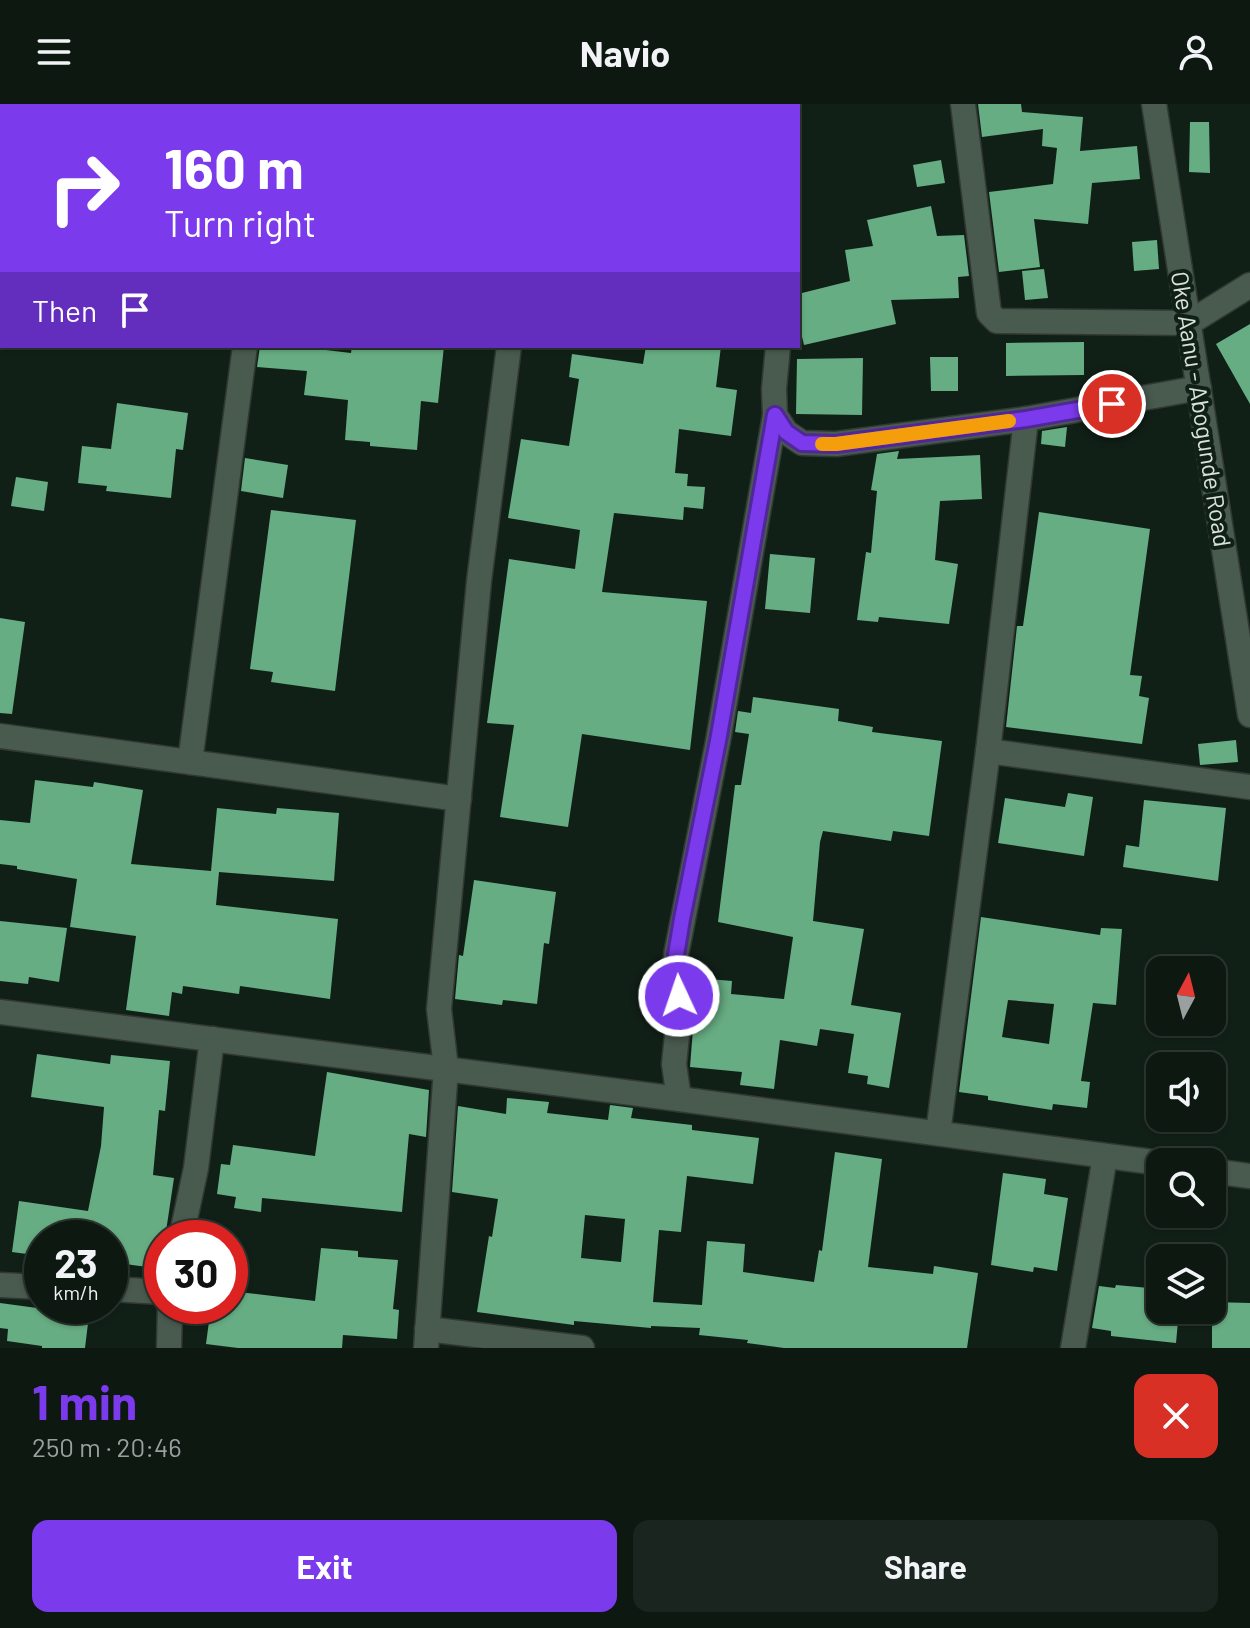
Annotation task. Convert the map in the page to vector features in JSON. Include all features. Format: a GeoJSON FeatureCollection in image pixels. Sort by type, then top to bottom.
{"type":"FeatureCollection","features":[{"type":"Feature","properties":{"kind":"street"},"geometry":{"type":"LineString","coordinates":[[963,104],[989,313],[997,321],[1189,323],[1250,285]]}},
{"type":"Feature","properties":{"kind":"street","name":"Oke Aanu - Abogunde Road"},"geometry":{"type":"LineString","coordinates":[[1154,104],[1250,715]]}},
{"type":"Feature","properties":{"kind":"street"},"geometry":{"type":"LineString","coordinates":[[190,762],[245,348]]}},
{"type":"Feature","properties":{"kind":"street"},"geometry":{"type":"LineString","coordinates":[[509,348],[479,581],[439,1009],[446,1068],[427,1339],[582,1348]]}},
{"type":"Feature","properties":{"kind":"street"},"geometry":{"type":"LineString","coordinates":[[679,1099],[674,1064],[679,1016],[676,955],[718,741],[775,415],[778,348]]}},
{"type":"Feature","properties":{"kind":"street"},"geometry":{"type":"LineString","coordinates":[[775,415],[786,432],[802,443],[836,444],[1026,419],[1199,388]]}},
{"type":"Feature","properties":{"kind":"street"},"geometry":{"type":"LineString","coordinates":[[938,1133],[988,751],[1026,419]]}},
{"type":"Feature","properties":{"kind":"street"},"geometry":{"type":"LineString","coordinates":[[0,736],[459,799]]}},
{"type":"Feature","properties":{"kind":"street"},"geometry":{"type":"LineString","coordinates":[[988,751],[1250,787]]}},
{"type":"Feature","properties":{"kind":"street"},"geometry":{"type":"LineString","coordinates":[[0,1012],[1146,1161]]}},
{"type":"Feature","properties":{"kind":"street"},"geometry":{"type":"LineString","coordinates":[[185,1220],[196,1168],[212,1039]]}},
{"type":"Feature","properties":{"kind":"street"},"geometry":{"type":"LineString","coordinates":[[1073,1348],[1105,1156]]}},
{"type":"Feature","properties":{"kind":"street"},"geometry":{"type":"LineString","coordinates":[[1226,1173],[1250,1176]]}},
{"type":"Feature","properties":{"kind":"street"},"geometry":{"type":"LineString","coordinates":[[0,1285],[24,1286]]}},
{"type":"Feature","properties":{"kind":"street"},"geometry":{"type":"LineString","coordinates":[[169,1348],[170,1324]]}},
{"type":"Feature","properties":{"kind":"building"},"geometry":{"type":"Polygon","coordinates":[[[978,104],[1021,104],[1022,112],[1083,117],[1080,151],[1137,146],[1140,179],[1092,183],[1088,224],[1034,219],[1040,267],[999,272],[989,192],[1053,184],[1057,148],[1042,146],[1043,129],[982,137],[978,104]]]}},
{"type":"Feature","properties":{"kind":"building"},"geometry":{"type":"Polygon","coordinates":[[[1190,122],[1209,122],[1210,173],[1189,172],[1190,122]]]}},
{"type":"Feature","properties":{"kind":"building"},"geometry":{"type":"Polygon","coordinates":[[[941,160],[945,183],[917,187],[913,165],[941,160]]]}},
{"type":"Feature","properties":{"kind":"building"},"geometry":{"type":"Polygon","coordinates":[[[931,206],[937,236],[964,235],[969,276],[958,277],[959,298],[891,300],[896,324],[804,345],[800,328],[800,294],[850,281],[845,250],[873,246],[867,220],[931,206]]]}},
{"type":"Feature","properties":{"kind":"building"},"geometry":{"type":"Polygon","coordinates":[[[1157,240],[1159,269],[1134,271],[1132,242],[1157,240]]]}},
{"type":"Feature","properties":{"kind":"building"},"geometry":{"type":"Polygon","coordinates":[[[1044,269],[1048,298],[1025,300],[1022,271],[1044,269]]]}},
{"type":"Feature","properties":{"kind":"building"},"geometry":{"type":"Polygon","coordinates":[[[1250,324],[1250,404],[1216,344],[1250,324]]]}},
{"type":"Feature","properties":{"kind":"building"},"geometry":{"type":"Polygon","coordinates":[[[1084,342],[1084,375],[1006,376],[1006,343],[1084,342]]]}},
{"type":"Feature","properties":{"kind":"building"},"geometry":{"type":"Polygon","coordinates":[[[260,348],[309,348],[351,353],[352,348],[444,348],[438,403],[421,401],[417,450],[370,446],[370,442],[345,440],[348,400],[304,395],[307,371],[257,367],[260,348]]]}},
{"type":"Feature","properties":{"kind":"building"},"geometry":{"type":"Polygon","coordinates":[[[646,348],[721,348],[716,387],[737,390],[731,436],[679,429],[675,473],[688,474],[687,486],[705,487],[703,509],[684,507],[683,520],[614,513],[602,592],[707,601],[690,750],[582,734],[568,827],[500,817],[514,725],[487,723],[509,559],[575,569],[580,530],[508,518],[521,439],[569,446],[579,379],[569,377],[572,354],[643,364],[646,348]]]}},
{"type":"Feature","properties":{"kind":"building"},"geometry":{"type":"Polygon","coordinates":[[[930,357],[958,357],[958,391],[931,391],[930,357]]]}},
{"type":"Feature","properties":{"kind":"building"},"geometry":{"type":"Polygon","coordinates":[[[863,358],[862,415],[796,414],[797,359],[863,358]]]}},
{"type":"Feature","properties":{"kind":"building"},"geometry":{"type":"Polygon","coordinates":[[[117,403],[188,413],[183,450],[176,449],[171,498],[106,491],[107,486],[78,483],[82,446],[111,449],[117,403]]]}},
{"type":"Feature","properties":{"kind":"building"},"geometry":{"type":"Polygon","coordinates":[[[1067,427],[1065,447],[1041,444],[1042,431],[1067,427]]]}},
{"type":"Feature","properties":{"kind":"building"},"geometry":{"type":"Polygon","coordinates":[[[899,451],[897,459],[980,455],[982,499],[940,501],[935,560],[958,564],[949,624],[879,617],[878,622],[857,620],[866,552],[871,553],[877,491],[871,490],[877,454],[899,451]]]}},
{"type":"Feature","properties":{"kind":"building"},"geometry":{"type":"Polygon","coordinates":[[[245,458],[288,465],[283,498],[241,491],[245,458]]]}},
{"type":"Feature","properties":{"kind":"building"},"geometry":{"type":"Polygon","coordinates":[[[16,477],[48,482],[44,511],[11,506],[16,477]]]}},
{"type":"Feature","properties":{"kind":"building"},"geometry":{"type":"Polygon","coordinates":[[[271,510],[356,520],[335,691],[271,682],[273,672],[250,669],[271,510]]]}},
{"type":"Feature","properties":{"kind":"building"},"geometry":{"type":"Polygon","coordinates":[[[1039,512],[1150,529],[1130,675],[1142,676],[1139,696],[1149,698],[1142,744],[1006,727],[1017,626],[1023,626],[1039,512]]]}},
{"type":"Feature","properties":{"kind":"building"},"geometry":{"type":"Polygon","coordinates":[[[770,554],[815,558],[810,613],[765,609],[770,554]]]}},
{"type":"Feature","properties":{"kind":"building"},"geometry":{"type":"Polygon","coordinates":[[[0,618],[25,622],[12,714],[0,713],[0,618]]]}},
{"type":"Feature","properties":{"kind":"building"},"geometry":{"type":"Polygon","coordinates":[[[753,697],[839,709],[838,721],[873,727],[872,732],[942,741],[929,836],[893,831],[891,841],[823,831],[820,842],[813,921],[864,929],[851,1005],[901,1013],[889,1088],[867,1084],[868,1076],[848,1073],[854,1034],[820,1029],[817,1046],[780,1040],[774,1089],[740,1085],[742,1072],[690,1067],[697,978],[732,981],[731,994],[784,999],[793,937],[718,922],[735,785],[741,785],[749,734],[735,732],[738,711],[751,713],[753,697]]]}},
{"type":"Feature","properties":{"kind":"building"},"geometry":{"type":"Polygon","coordinates":[[[1236,740],[1238,762],[1200,765],[1198,744],[1236,740]]]}},
{"type":"Feature","properties":{"kind":"building"},"geometry":{"type":"Polygon","coordinates":[[[35,780],[93,787],[94,782],[143,790],[131,864],[211,871],[217,808],[276,814],[277,808],[339,813],[334,881],[219,872],[216,905],[338,919],[330,999],[240,986],[239,994],[183,986],[182,994],[172,992],[169,1016],[126,1010],[136,936],[70,927],[77,879],[0,864],[0,820],[30,823],[35,780]]]}},
{"type":"Feature","properties":{"kind":"building"},"geometry":{"type":"Polygon","coordinates":[[[1068,793],[1093,797],[1084,856],[998,843],[1005,798],[1065,807],[1068,793]]]}},
{"type":"Feature","properties":{"kind":"building"},"geometry":{"type":"Polygon","coordinates":[[[1144,800],[1226,808],[1218,881],[1123,867],[1126,845],[1139,847],[1144,800]]]}},
{"type":"Feature","properties":{"kind":"building"},"geometry":{"type":"Polygon","coordinates":[[[474,880],[556,892],[549,944],[544,943],[537,1004],[503,1000],[502,1005],[455,999],[459,955],[463,956],[474,880]]]}},
{"type":"Feature","properties":{"kind":"building"},"geometry":{"type":"Polygon","coordinates":[[[981,917],[1100,935],[1101,928],[1122,929],[1116,1005],[1093,1003],[1081,1081],[1090,1082],[1087,1108],[1053,1104],[1052,1110],[959,1092],[981,917]],[[1008,1000],[1002,1037],[1049,1044],[1054,1004],[1008,1000]]]}},
{"type":"Feature","properties":{"kind":"building"},"geometry":{"type":"Polygon","coordinates":[[[0,921],[67,928],[59,982],[29,977],[28,984],[0,981],[0,921]]]}},
{"type":"Feature","properties":{"kind":"building"},"geometry":{"type":"Polygon","coordinates":[[[37,1054],[110,1064],[111,1055],[170,1061],[165,1111],[159,1110],[153,1175],[174,1178],[168,1220],[144,1220],[144,1267],[128,1264],[128,1220],[24,1220],[24,1254],[12,1252],[19,1201],[88,1211],[101,1146],[104,1107],[31,1097],[37,1054]]]}},
{"type":"Feature","properties":{"kind":"building"},"geometry":{"type":"Polygon","coordinates":[[[327,1072],[429,1090],[426,1137],[409,1134],[402,1212],[262,1198],[261,1212],[234,1208],[236,1197],[217,1194],[221,1164],[230,1165],[233,1145],[315,1156],[327,1072]]]}},
{"type":"Feature","properties":{"kind":"building"},"geometry":{"type":"Polygon","coordinates":[[[507,1098],[549,1102],[547,1113],[608,1120],[610,1105],[633,1108],[631,1118],[692,1125],[692,1130],[759,1138],[753,1184],[687,1176],[681,1232],[659,1230],[653,1302],[702,1305],[707,1241],[745,1244],[743,1272],[814,1282],[819,1250],[822,1251],[835,1152],[882,1159],[868,1267],[933,1274],[934,1266],[978,1273],[967,1348],[784,1348],[747,1343],[748,1340],[699,1335],[700,1328],[651,1328],[574,1321],[574,1325],[477,1312],[498,1199],[452,1192],[458,1106],[506,1114],[507,1098]],[[585,1215],[581,1258],[621,1262],[625,1219],[585,1215]]]}},
{"type":"Feature","properties":{"kind":"building"},"geometry":{"type":"Polygon","coordinates":[[[1003,1173],[1046,1179],[1044,1194],[1068,1198],[1057,1271],[1034,1267],[1033,1272],[991,1265],[1003,1173]]]}},
{"type":"Feature","properties":{"kind":"building"},"geometry":{"type":"Polygon","coordinates":[[[321,1248],[358,1251],[358,1257],[398,1260],[393,1309],[399,1310],[397,1339],[343,1335],[342,1348],[238,1348],[206,1344],[209,1324],[248,1324],[248,1293],[315,1301],[321,1248]]]}},
{"type":"Feature","properties":{"kind":"building"},"geometry":{"type":"Polygon","coordinates":[[[1116,1285],[1146,1288],[1146,1324],[1178,1324],[1176,1343],[1111,1336],[1111,1331],[1092,1328],[1099,1286],[1115,1288],[1116,1285]]]}},
{"type":"Feature","properties":{"kind":"building"},"geometry":{"type":"Polygon","coordinates":[[[1226,1302],[1250,1303],[1250,1348],[1212,1348],[1212,1324],[1226,1324],[1226,1302]]]}},
{"type":"Feature","properties":{"kind":"building"},"geometry":{"type":"Polygon","coordinates":[[[0,1303],[24,1306],[24,1324],[88,1324],[85,1348],[42,1348],[7,1341],[8,1329],[0,1328],[0,1303]]]}},
{"type":"Feature","properties":{"kind":"slow traffic"},"geometry":{"type":"LineString","coordinates":[[822,444],[1009,421]]}},
{"type":"Feature","properties":{"kind":"route"},"geometry":{"type":"LineString","coordinates":[[679,996],[676,955],[718,741],[775,415],[786,432],[802,443],[836,444],[1026,419],[1112,404]]}}]}
